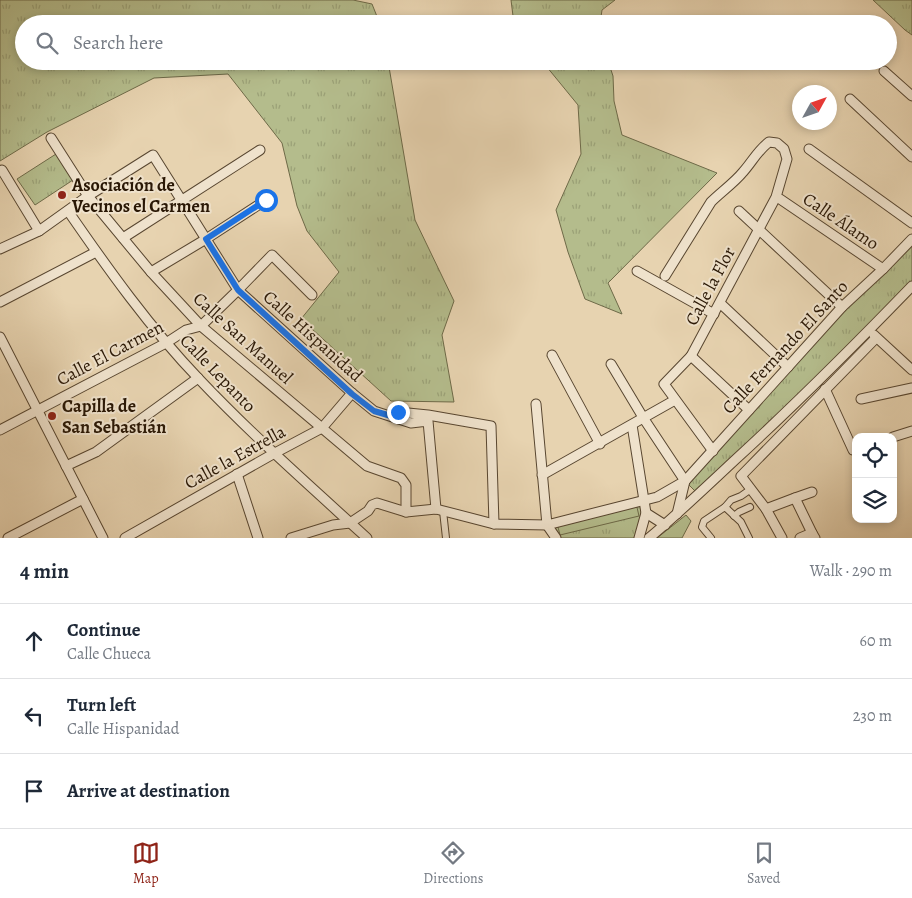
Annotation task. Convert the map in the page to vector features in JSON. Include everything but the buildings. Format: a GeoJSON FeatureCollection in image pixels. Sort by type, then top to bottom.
{"type":"FeatureCollection","features":[{"type":"Feature","properties":{"kind":"street"},"geometry":{"type":"LineString","coordinates":[[884,71],[912,96]]}},
{"type":"Feature","properties":{"kind":"street"},"geometry":{"type":"LineString","coordinates":[[850,99],[912,156]]}},
{"type":"Feature","properties":{"kind":"street","name":"Calle San Manuel"},"geometry":{"type":"LineString","coordinates":[[51,138],[88,196],[151,272],[200,326],[367,466],[401,478],[406,485],[406,512]]}},
{"type":"Feature","properties":{"kind":"street","name":"Calle la Flor"},"geometry":{"type":"LineString","coordinates":[[665,276],[711,202],[742,173],[763,146],[769,142],[777,143],[784,149],[787,159],[778,198],[758,229],[691,356],[664,384],[675,400]]}},
{"type":"Feature","properties":{"kind":"street"},"geometry":{"type":"LineString","coordinates":[[809,148],[912,223]]}},
{"type":"Feature","properties":{"kind":"street"},"geometry":{"type":"LineString","coordinates":[[123,238],[260,150]]}},
{"type":"Feature","properties":{"kind":"street","name":"Calle Hispanidad"},"geometry":{"type":"LineString","coordinates":[[88,196],[153,155],[238,290],[352,394],[374,411],[391,416],[398,412],[491,426],[494,524]]}},
{"type":"Feature","properties":{"kind":"street"},"geometry":{"type":"LineString","coordinates":[[2,170],[39,231]]}},
{"type":"Feature","properties":{"kind":"street"},"geometry":{"type":"LineString","coordinates":[[0,249],[39,231],[88,196]]}},
{"type":"Feature","properties":{"kind":"street","name":"Calle Álamo"},"geometry":{"type":"LineString","coordinates":[[778,198],[883,269]]}},
{"type":"Feature","properties":{"kind":"street"},"geometry":{"type":"LineString","coordinates":[[151,272],[266,200]]}},
{"type":"Feature","properties":{"kind":"street","name":"Calle Lepanto"},"geometry":{"type":"LineString","coordinates":[[68,211],[96,252],[166,343],[198,378],[274,454],[367,538]]}},
{"type":"Feature","properties":{"kind":"street"},"geometry":{"type":"LineString","coordinates":[[739,211],[842,308]]}},
{"type":"Feature","properties":{"kind":"street","name":"Calle Fernando El Santo"},"geometry":{"type":"LineString","coordinates":[[350,523],[368,511],[372,504],[377,503],[406,512],[439,510],[494,524],[547,526],[657,497],[685,481],[842,308],[912,239]]}},
{"type":"Feature","properties":{"kind":"street"},"geometry":{"type":"LineString","coordinates":[[0,302],[96,252]]}},
{"type":"Feature","properties":{"kind":"street","name":"Calle El Carmen"},"geometry":{"type":"LineString","coordinates":[[0,430],[166,343],[186,330],[200,326],[272,255],[312,295]]}},
{"type":"Feature","properties":{"kind":"street"},"geometry":{"type":"LineString","coordinates":[[637,271],[714,314]]}},
{"type":"Feature","properties":{"kind":"street"},"geometry":{"type":"LineString","coordinates":[[649,538],[776,423],[912,286]]}},
{"type":"Feature","properties":{"kind":"street"},"geometry":{"type":"LineString","coordinates":[[720,303],[788,367]]}},
{"type":"Feature","properties":{"kind":"street"},"geometry":{"type":"LineString","coordinates":[[869,330],[912,370]]}},
{"type":"Feature","properties":{"kind":"street"},"geometry":{"type":"LineString","coordinates":[[0,337],[103,538]]}},
{"type":"Feature","properties":{"kind":"street"},"geometry":{"type":"LineString","coordinates":[[782,538],[766,509],[741,476],[876,338]]}},
{"type":"Feature","properties":{"kind":"street"},"geometry":{"type":"LineString","coordinates":[[552,355],[600,444]]}},
{"type":"Feature","properties":{"kind":"street"},"geometry":{"type":"LineString","coordinates":[[691,356],[749,410]]}},
{"type":"Feature","properties":{"kind":"street"},"geometry":{"type":"LineString","coordinates":[[611,364],[644,419],[685,481]]}},
{"type":"Feature","properties":{"kind":"street"},"geometry":{"type":"LineString","coordinates":[[66,466],[96,452],[198,378]]}},
{"type":"Feature","properties":{"kind":"street"},"geometry":{"type":"LineString","coordinates":[[861,399],[912,388]]}},
{"type":"Feature","properties":{"kind":"street"},"geometry":{"type":"LineString","coordinates":[[825,389],[852,448]]}},
{"type":"Feature","properties":{"kind":"street","name":"Calle la Estrella"},"geometry":{"type":"LineString","coordinates":[[125,538],[322,428],[352,394]]}},
{"type":"Feature","properties":{"kind":"street"},"geometry":{"type":"LineString","coordinates":[[542,475],[632,426],[675,400],[713,451]]}},
{"type":"Feature","properties":{"kind":"street"},"geometry":{"type":"LineString","coordinates":[[536,404],[547,526],[556,538]]}},
{"type":"Feature","properties":{"kind":"street"},"geometry":{"type":"LineString","coordinates":[[391,416],[411,423],[428,421],[439,510],[446,538]]}},
{"type":"Feature","properties":{"kind":"street"},"geometry":{"type":"LineString","coordinates":[[632,426],[646,514],[640,538]]}},
{"type":"Feature","properties":{"kind":"street"},"geometry":{"type":"LineString","coordinates":[[897,436],[912,431]]}},
{"type":"Feature","properties":{"kind":"street"},"geometry":{"type":"LineString","coordinates":[[237,474],[258,538]]}},
{"type":"Feature","properties":{"kind":"street","name":"Calle Fernando El Santo"},"geometry":{"type":"LineString","coordinates":[[677,514],[685,481]]}},
{"type":"Feature","properties":{"kind":"street"},"geometry":{"type":"LineString","coordinates":[[711,538],[702,527],[704,521],[725,507],[731,500],[751,489]]}},
{"type":"Feature","properties":{"kind":"street"},"geometry":{"type":"LineString","coordinates":[[766,509],[812,492]]}},
{"type":"Feature","properties":{"kind":"street"},"geometry":{"type":"LineString","coordinates":[[795,498],[814,536],[800,538]]}},
{"type":"Feature","properties":{"kind":"street"},"geometry":{"type":"LineString","coordinates":[[8,538],[83,499]]}},
{"type":"Feature","properties":{"kind":"street"},"geometry":{"type":"LineString","coordinates":[[725,507],[741,522],[749,538]]}},
{"type":"Feature","properties":{"kind":"street"},"geometry":{"type":"LineString","coordinates":[[734,516],[750,507]]}},
{"type":"Feature","properties":{"kind":"street"},"geometry":{"type":"LineString","coordinates":[[646,514],[664,525]]}},
{"type":"Feature","properties":{"kind":"street"},"geometry":{"type":"LineString","coordinates":[[291,538],[334,525],[350,523]]}},
{"type":"Feature","properties":{"kind":"green space"},"geometry":{"type":"Polygon","coordinates":[[[0,0],[353,0],[372,4],[376,15],[15,15],[15,70],[390,70],[415,220],[454,301],[442,335],[454,402],[391,401],[301,319],[339,272],[307,231],[297,206],[282,143],[228,74],[154,78],[47,132],[0,161],[0,0]]]}},
{"type":"Feature","properties":{"kind":"green space"},"geometry":{"type":"Polygon","coordinates":[[[511,0],[615,0],[602,10],[601,15],[513,15],[511,0]]]}},
{"type":"Feature","properties":{"kind":"green space"},"geometry":{"type":"Polygon","coordinates":[[[873,0],[912,0],[912,35],[897,22],[897,15],[889,15],[873,0]]]}},
{"type":"Feature","properties":{"kind":"green space"},"geometry":{"type":"Polygon","coordinates":[[[549,70],[611,70],[614,101],[622,135],[717,173],[608,283],[622,314],[585,299],[568,252],[556,210],[581,154],[578,105],[549,70]]]}},
{"type":"Feature","properties":{"kind":"green space"},"geometry":{"type":"Polygon","coordinates":[[[56,154],[73,180],[35,205],[17,179],[56,154]]]}},
{"type":"Feature","properties":{"kind":"green space"},"geometry":{"type":"Polygon","coordinates":[[[912,236],[912,286],[699,495],[685,481],[912,236]]]}},
{"type":"Feature","properties":{"kind":"green space"},"geometry":{"type":"Polygon","coordinates":[[[643,502],[639,538],[556,538],[547,525],[643,502]]]}},
{"type":"Feature","properties":{"kind":"green space"},"geometry":{"type":"Polygon","coordinates":[[[636,503],[639,516],[560,535],[557,523],[636,503]]]}},
{"type":"Feature","properties":{"kind":"green space"},"geometry":{"type":"Polygon","coordinates":[[[686,515],[691,521],[682,538],[657,538],[686,515]]]}},
{"type":"Feature","properties":{"kind":"place","name":"Asociación de Vecinos el Carmen"},"geometry":{"type":"Point","coordinates":[62,195]}},
{"type":"Feature","properties":{"kind":"place","name":"Capilla de San Sebastián"},"geometry":{"type":"Point","coordinates":[52,416]}},
{"type":"Feature","properties":{"kind":"route"},"geometry":{"type":"LineString","coordinates":[[266,200],[206,239],[238,290],[352,394],[374,411],[391,416],[398,412]]}}]}
